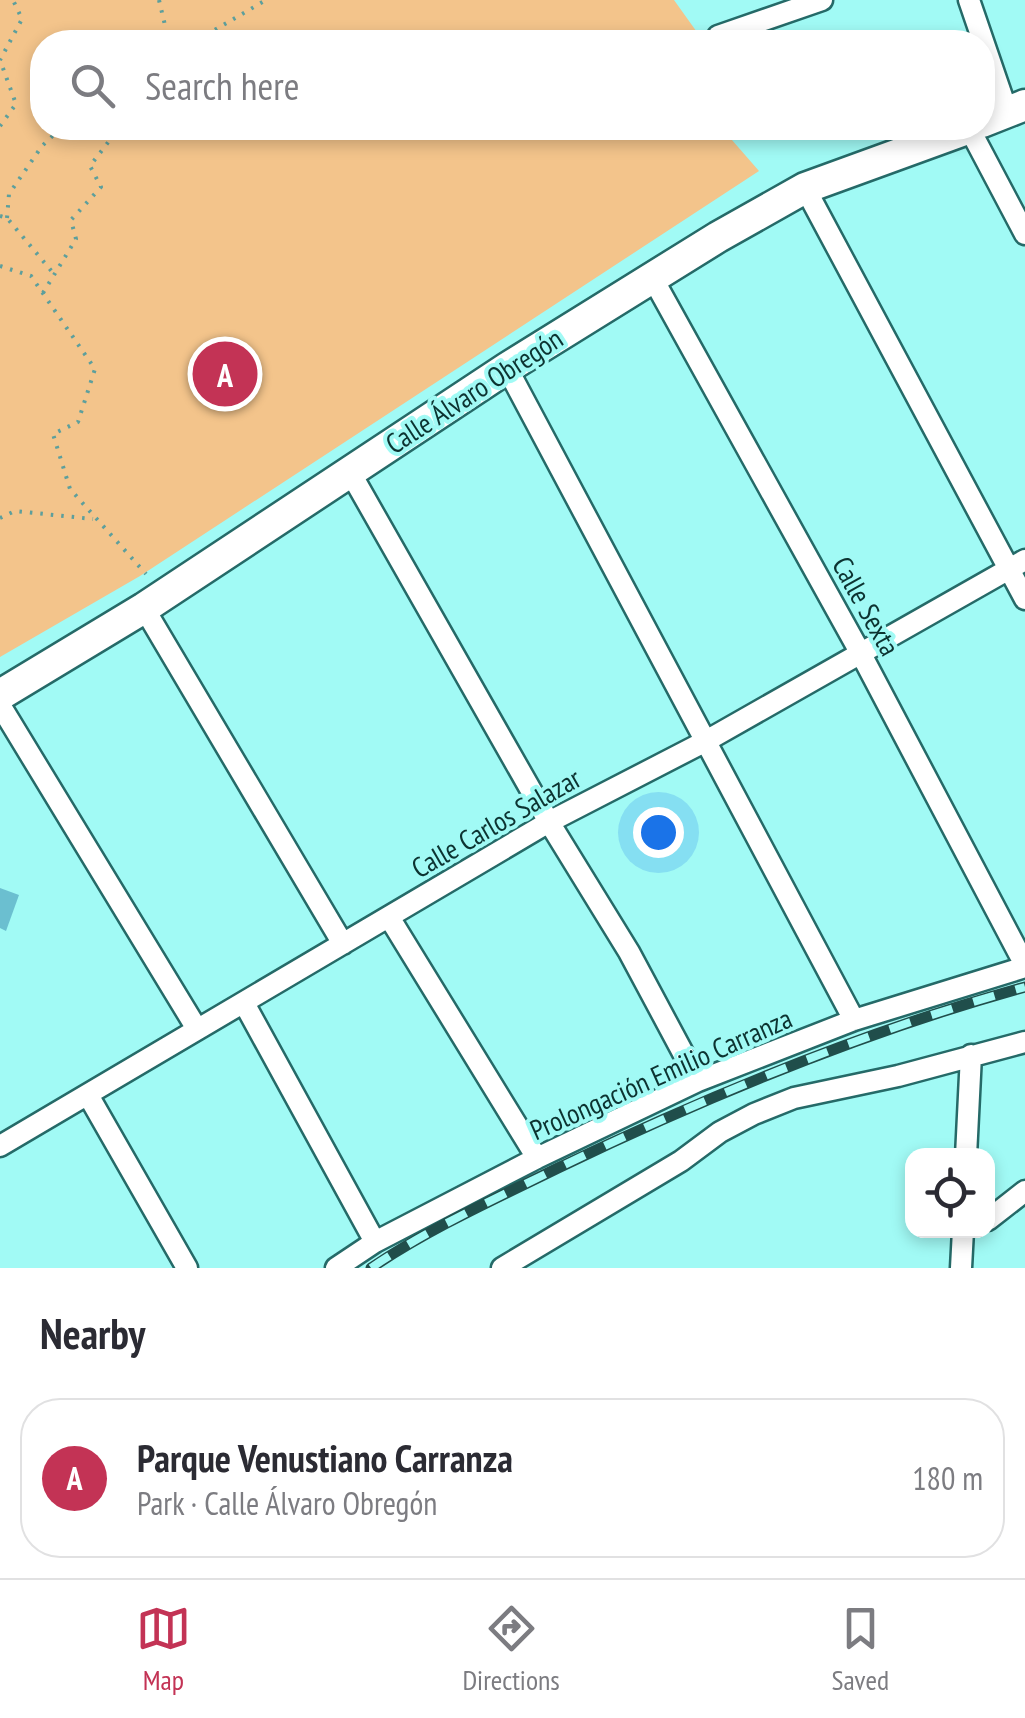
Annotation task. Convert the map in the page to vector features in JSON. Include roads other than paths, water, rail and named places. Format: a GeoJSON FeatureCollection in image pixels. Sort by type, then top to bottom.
{"type":"FeatureCollection","features":[{"type":"Feature","properties":{"kind":"street"},"geometry":{"type":"LineString","coordinates":[[735,30],[822,0]]}},
{"type":"Feature","properties":{"kind":"street"},"geometry":{"type":"LineString","coordinates":[[969,0],[979,30]]}},
{"type":"Feature","properties":{"kind":"street"},"geometry":{"type":"LineString","coordinates":[[995,82],[1005,113]]}},
{"type":"Feature","properties":{"kind":"street","name":"Calle Álvaro Obregón"},"geometry":{"type":"LineString","coordinates":[[0,695],[154,602],[507,368],[718,237],[806,188],[936,140]]}},
{"type":"Feature","properties":{"kind":"street"},"geometry":{"type":"LineString","coordinates":[[975,140],[1025,234]]}},
{"type":"Feature","properties":{"kind":"street"},"geometry":{"type":"LineString","coordinates":[[806,188],[1017,565],[1025,599]]}},
{"type":"Feature","properties":{"kind":"street","name":"Calle Sexta"},"geometry":{"type":"LineString","coordinates":[[652,277],[861,654],[1025,966]]}},
{"type":"Feature","properties":{"kind":"street"},"geometry":{"type":"LineString","coordinates":[[507,368],[854,1020]]}},
{"type":"Feature","properties":{"kind":"street"},"geometry":{"type":"LineString","coordinates":[[350,472],[549,822],[630,952],[698,1081]]}},
{"type":"Feature","properties":{"kind":"street","name":"Calle Carlos Salazar"},"geometry":{"type":"LineString","coordinates":[[0,1146],[549,822],[706,741],[1017,565]]}},
{"type":"Feature","properties":{"kind":"street"},"geometry":{"type":"LineString","coordinates":[[154,602],[342,944]]}},
{"type":"Feature","properties":{"kind":"street"},"geometry":{"type":"LineString","coordinates":[[0,706],[196,1029]]}},
{"type":"Feature","properties":{"kind":"street"},"geometry":{"type":"LineString","coordinates":[[389,916],[537,1158]]}},
{"type":"Feature","properties":{"kind":"street","name":"Prolongación Emilio Carranza"},"geometry":{"type":"LineString","coordinates":[[336,1268],[375,1242],[537,1158],[698,1081],[854,1020],[1025,966]]}},
{"type":"Feature","properties":{"kind":"street"},"geometry":{"type":"LineString","coordinates":[[244,1003],[375,1242]]}},
{"type":"Feature","properties":{"kind":"street"},"geometry":{"type":"LineString","coordinates":[[511,1266],[754,1114],[794,1098],[898,1076],[1025,1042]]}},
{"type":"Feature","properties":{"kind":"street"},"geometry":{"type":"LineString","coordinates":[[966,1148],[971,1055]]}},
{"type":"Feature","properties":{"kind":"street"},"geometry":{"type":"LineString","coordinates":[[88,1094],[187,1268]]}},
{"type":"Feature","properties":{"kind":"street"},"geometry":{"type":"LineString","coordinates":[[995,1215],[1025,1191]]}},
{"type":"Feature","properties":{"kind":"street"},"geometry":{"type":"LineString","coordinates":[[961,1268],[965,1238]]}},
{"type":"Feature","properties":{"kind":"railway"},"geometry":{"type":"LineString","coordinates":[[371,1268],[487,1203],[729,1091],[846,1045],[1025,987]]}},
{"type":"Feature","properties":{"kind":"place","name":"Parque Venustiano Carranza"},"geometry":{"type":"Point","coordinates":[225,374]}}]}
